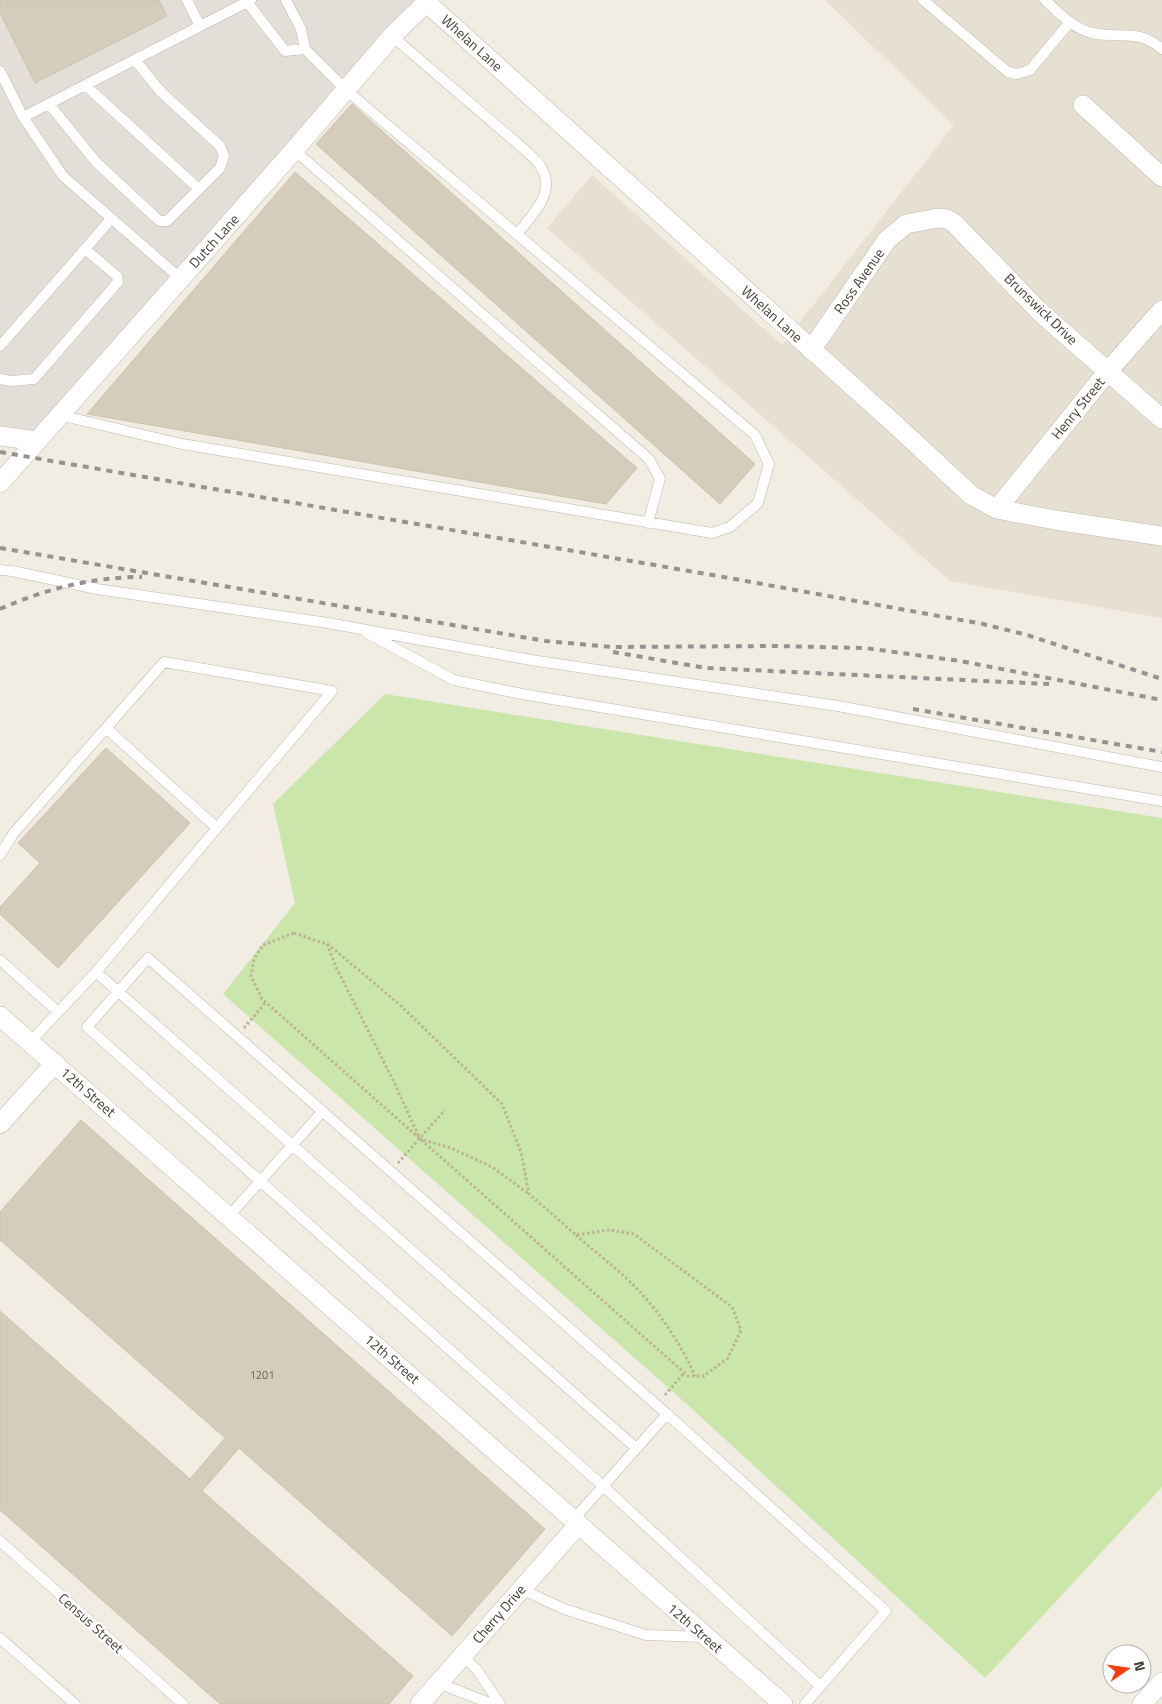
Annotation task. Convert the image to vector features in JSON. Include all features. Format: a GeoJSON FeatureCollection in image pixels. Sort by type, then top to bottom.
{"type":"FeatureCollection","features":[{"type":"Feature","properties":{"kind":"street","name":"Dutch Lane"},"geometry":{"type":"LineString","coordinates":[[0,483],[392,36],[426,1]]}},
{"type":"Feature","properties":{"kind":"street","name":"Whelan Lane"},"geometry":{"type":"LineString","coordinates":[[426,1],[971,495],[997,509],[1162,536]]}},
{"type":"Feature","properties":{"kind":"street"},"geometry":{"type":"LineString","coordinates":[[1083,105],[1162,177]]}},
{"type":"Feature","properties":{"kind":"street","name":"Brunswick Drive"},"geometry":{"type":"LineString","coordinates":[[914,222],[938,218],[948,219],[954,223],[1040,312],[1162,419]]}},
{"type":"Feature","properties":{"kind":"street","name":"Ross Avenue"},"geometry":{"type":"LineString","coordinates":[[811,350],[888,240],[906,224],[914,222]]}},
{"type":"Feature","properties":{"kind":"street","name":"Henry Street"},"geometry":{"type":"LineString","coordinates":[[997,509],[1108,371],[1162,310]]}},
{"type":"Feature","properties":{"kind":"street"},"geometry":{"type":"LineString","coordinates":[[0,436],[37,441]]}},
{"type":"Feature","properties":{"kind":"street","name":"12th Street"},"geometry":{"type":"LineString","coordinates":[[0,1016],[782,1704]]}},
{"type":"Feature","properties":{"kind":"street"},"geometry":{"type":"LineString","coordinates":[[0,1124],[54,1063]]}},
{"type":"Feature","properties":{"kind":"street","name":"Cherry Drive"},"geometry":{"type":"LineString","coordinates":[[420,1704],[521,1589],[575,1522]]}},
{"type":"Feature","properties":{"kind":"street"},"geometry":{"type":"LineString","coordinates":[[1142,1704],[1162,1682]]}},
{"type":"Feature","properties":{"kind":"lane"},"geometry":{"type":"LineString","coordinates":[[186,0],[200,26]]}},
{"type":"Feature","properties":{"kind":"lane"},"geometry":{"type":"LineString","coordinates":[[60,415],[182,444],[712,534],[730,527],[758,503],[769,464],[755,435],[346,90],[305,49],[301,29],[286,0]]}},
{"type":"Feature","properties":{"kind":"lane"},"geometry":{"type":"LineString","coordinates":[[922,0],[1012,74],[1030,70],[1070,22]]}},
{"type":"Feature","properties":{"kind":"lane"},"geometry":{"type":"LineString","coordinates":[[1044,0],[1070,22],[1091,33],[1138,35],[1153,42],[1162,49]]}},
{"type":"Feature","properties":{"kind":"lane"},"geometry":{"type":"LineString","coordinates":[[23,117],[249,1],[286,51],[305,49]]}},
{"type":"Feature","properties":{"kind":"lane"},"geometry":{"type":"LineString","coordinates":[[392,36],[525,150],[542,168],[547,186],[543,200],[517,234]]}},
{"type":"Feature","properties":{"kind":"lane"},"geometry":{"type":"LineString","coordinates":[[49,104],[96,162],[160,221],[167,221],[220,168],[224,156],[220,146],[161,92],[135,60]]}},
{"type":"Feature","properties":{"kind":"lane"},"geometry":{"type":"LineString","coordinates":[[0,72],[23,117],[63,176],[180,279]]}},
{"type":"Feature","properties":{"kind":"lane"},"geometry":{"type":"LineString","coordinates":[[85,85],[199,189]]}},
{"type":"Feature","properties":{"kind":"lane"},"geometry":{"type":"LineString","coordinates":[[294,150],[649,459],[660,479],[648,523]]}},
{"type":"Feature","properties":{"kind":"lane"},"geometry":{"type":"LineString","coordinates":[[0,346],[111,219]]}},
{"type":"Feature","properties":{"kind":"lane"},"geometry":{"type":"LineString","coordinates":[[0,379],[11,381],[34,379],[118,282],[117,276],[85,249]]}},
{"type":"Feature","properties":{"kind":"lane"},"geometry":{"type":"LineString","coordinates":[[0,570],[97,589],[357,628],[532,660],[838,706],[1162,767]]}},
{"type":"Feature","properties":{"kind":"lane"},"geometry":{"type":"LineString","coordinates":[[357,628],[454,680],[522,694],[1162,802]]}},
{"type":"Feature","properties":{"kind":"lane"},"geometry":{"type":"LineString","coordinates":[[0,855],[13,834],[164,662],[332,691],[96,972],[30,1042]]}},
{"type":"Feature","properties":{"kind":"lane"},"geometry":{"type":"LineString","coordinates":[[106,728],[216,828]]}},
{"type":"Feature","properties":{"kind":"lane"},"geometry":{"type":"LineString","coordinates":[[805,1704],[886,1611],[657,1405],[148,958],[87,1028],[603,1486],[820,1686]]}},
{"type":"Feature","properties":{"kind":"lane"},"geometry":{"type":"LineString","coordinates":[[0,960],[58,1012]]}},
{"type":"Feature","properties":{"kind":"lane"},"geometry":{"type":"LineString","coordinates":[[96,972],[636,1448]]}},
{"type":"Feature","properties":{"kind":"lane"},"geometry":{"type":"LineString","coordinates":[[229,1216],[323,1111]]}},
{"type":"Feature","properties":{"kind":"lane"},"geometry":{"type":"LineString","coordinates":[[575,1522],[603,1486],[666,1414]]}},
{"type":"Feature","properties":{"kind":"lane","name":"Census Street"},"geometry":{"type":"LineString","coordinates":[[0,1542],[183,1704]]}},
{"type":"Feature","properties":{"kind":"lane"},"geometry":{"type":"LineString","coordinates":[[521,1589],[564,1609],[646,1635],[706,1637]]}},
{"type":"Feature","properties":{"kind":"lane"},"geometry":{"type":"LineString","coordinates":[[0,1638],[75,1704]]}},
{"type":"Feature","properties":{"kind":"lane"},"geometry":{"type":"LineString","coordinates":[[462,1655],[477,1670],[500,1704]]}},
{"type":"Feature","properties":{"kind":"lane"},"geometry":{"type":"LineString","coordinates":[[438,1683],[492,1704]]}},
{"type":"Feature","properties":{"kind":"path"},"geometry":{"type":"LineString","coordinates":[[530,1194],[521,1152],[502,1104],[399,1004],[327,944],[294,933],[263,945],[254,959],[251,976],[262,999],[684,1373],[688,1376],[704,1376],[728,1358],[741,1330],[732,1307],[634,1234],[609,1230],[576,1235]]}},
{"type":"Feature","properties":{"kind":"path"},"geometry":{"type":"LineString","coordinates":[[327,944],[336,967],[393,1080],[420,1139],[452,1148],[492,1167],[530,1194],[640,1292],[665,1324],[690,1363],[695,1376]]}},
{"type":"Feature","properties":{"kind":"path"},"geometry":{"type":"LineString","coordinates":[[237,1036],[266,1002]]}},
{"type":"Feature","properties":{"kind":"path"},"geometry":{"type":"LineString","coordinates":[[391,1171],[445,1110]]}},
{"type":"Feature","properties":{"kind":"path"},"geometry":{"type":"LineString","coordinates":[[657,1405],[684,1373]]}},
{"type":"Feature","properties":{"kind":"shaded area"},"geometry":{"type":"Polygon","coordinates":[[[0,0],[425,0],[37,441],[0,434],[0,0]]]}},
{"type":"Feature","properties":{"kind":"shaded area"},"geometry":{"type":"Polygon","coordinates":[[[825,0],[1162,0],[1162,618],[950,581],[547,228],[592,175],[782,345],[954,125],[825,0]]]}},
{"type":"Feature","properties":{"kind":"green space"},"geometry":{"type":"Polygon","coordinates":[[[385,694],[1162,818],[1162,1487],[985,1678],[690,1407],[223,994],[295,903],[273,804],[385,694]]]}},
{"type":"Feature","properties":{"kind":"building"},"geometry":{"type":"Polygon","coordinates":[[[0,0],[159,0],[167,16],[35,83],[0,13],[0,0]]]}},
{"type":"Feature","properties":{"kind":"building"},"geometry":{"type":"Polygon","coordinates":[[[352,104],[755,464],[720,504],[316,144],[352,104]]]}},
{"type":"Feature","properties":{"kind":"building"},"geometry":{"type":"Polygon","coordinates":[[[295,172],[637,468],[606,504],[87,414],[295,172]]]}},
{"type":"Feature","properties":{"kind":"building"},"geometry":{"type":"Polygon","coordinates":[[[106,748],[190,823],[58,968],[0,914],[0,907],[40,863],[18,843],[106,748]]]}},
{"type":"Feature","properties":{"kind":"building"},"geometry":{"type":"Polygon","coordinates":[[[81,1120],[545,1529],[452,1636],[239,1448],[202,1491],[413,1676],[389,1704],[220,1704],[0,1510],[0,1311],[190,1479],[225,1438],[0,1240],[0,1212],[81,1120]]]}},
{"type":"Feature","properties":{"kind":"railway"},"geometry":{"type":"LineString","coordinates":[[0,452],[718,576],[983,624],[1027,635],[1162,679]]}},
{"type":"Feature","properties":{"kind":"railway"},"geometry":{"type":"LineString","coordinates":[[0,548],[546,641],[612,647],[775,646],[865,648],[960,661],[1162,700]]}},
{"type":"Feature","properties":{"kind":"railway"},"geometry":{"type":"LineString","coordinates":[[0,609],[34,596],[69,586],[105,579],[142,577]]}},
{"type":"Feature","properties":{"kind":"railway"},"geometry":{"type":"LineString","coordinates":[[613,652],[706,668],[1049,684]]}},
{"type":"Feature","properties":{"kind":"railway"},"geometry":{"type":"LineString","coordinates":[[913,709],[1162,752]]}}]}
